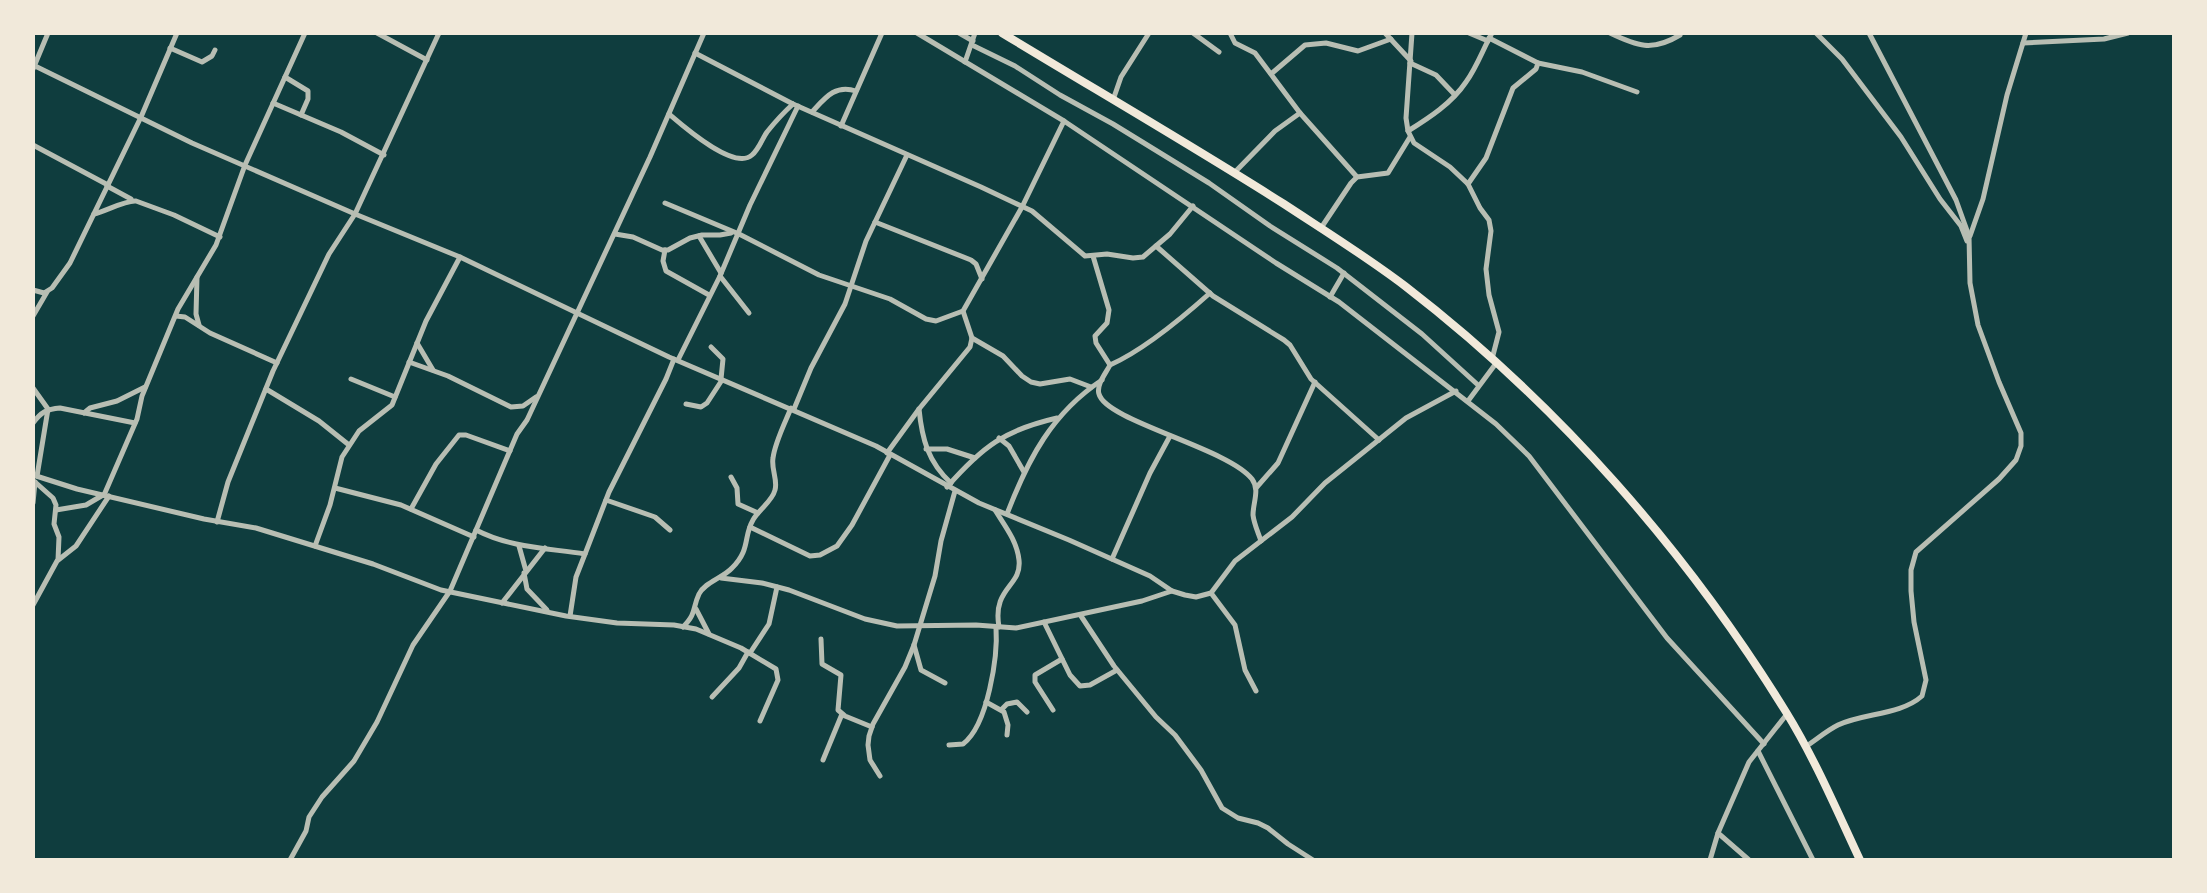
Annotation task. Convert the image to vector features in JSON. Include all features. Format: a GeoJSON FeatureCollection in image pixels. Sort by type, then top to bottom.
{"type":"FeatureCollection","features":[{"type":"Feature","properties":{"kind":"highway"},"geometry":{"type":"LineString","coordinates":[[1002,33],[1321,228],[1405,286],[1494,360],[1578,442],[1676,554],[1787,714],[1860,860]]}},
{"type":"Feature","properties":{"kind":"street"},"geometry":{"type":"LineString","coordinates":[[48,33],[34,66],[192,143],[460,257],[676,359],[793,408],[949,485]]}},
{"type":"Feature","properties":{"kind":"street"},"geometry":{"type":"LineString","coordinates":[[33,290],[44,293],[52,288],[70,263],[141,117],[177,33]]}},
{"type":"Feature","properties":{"kind":"street"},"geometry":{"type":"LineString","coordinates":[[33,605],[58,561],[84,536],[105,495],[176,316],[220,237],[245,165],[304,33]]}},
{"type":"Feature","properties":{"kind":"street"},"geometry":{"type":"LineString","coordinates":[[377,33],[388,36],[427,60]]}},
{"type":"Feature","properties":{"kind":"street"},"geometry":{"type":"LineString","coordinates":[[217,522],[228,482],[277,363],[329,254],[355,214],[439,33]]}},
{"type":"Feature","properties":{"kind":"street"},"geometry":{"type":"LineString","coordinates":[[290,860],[306,831],[309,817],[322,797],[354,761],[377,722],[413,645],[450,592],[517,434],[527,420],[579,312],[704,33]]}},
{"type":"Feature","properties":{"kind":"street"},"geometry":{"type":"LineString","coordinates":[[841,126],[882,33]]}},
{"type":"Feature","properties":{"kind":"street"},"geometry":{"type":"LineString","coordinates":[[917,33],[1064,121],[1276,263],[1330,296],[1468,401],[1530,456],[1667,638],[1764,744]]}},
{"type":"Feature","properties":{"kind":"street"},"geometry":{"type":"LineString","coordinates":[[959,33],[1209,183],[1344,273],[1422,334],[1478,385]]}},
{"type":"Feature","properties":{"kind":"street"},"geometry":{"type":"LineString","coordinates":[[965,62],[975,33]]}},
{"type":"Feature","properties":{"kind":"street"},"geometry":{"type":"LineString","coordinates":[[1113,100],[1121,78],[1149,33]]}},
{"type":"Feature","properties":{"kind":"street"},"geometry":{"type":"LineString","coordinates":[[1193,33],[1219,52]]}},
{"type":"Feature","properties":{"kind":"street"},"geometry":{"type":"LineString","coordinates":[[1230,33],[1235,43],[1255,53],[1300,113],[1357,177]]}},
{"type":"Feature","properties":{"kind":"street"},"geometry":{"type":"LineString","coordinates":[[1385,33],[1410,62],[1436,75],[1455,94]]}},
{"type":"Feature","properties":{"kind":"street"},"geometry":{"type":"LineString","coordinates":[[1412,33],[1406,118],[1409,134],[1413,143],[1450,167],[1468,184],[1489,220],[1491,230],[1486,268],[1489,295],[1499,332],[1494,360],[1468,401]]}},
{"type":"Feature","properties":{"kind":"street"},"geometry":{"type":"LineString","coordinates":[[1469,33],[1490,37],[1538,63],[1582,72],[1637,92]]}},
{"type":"Feature","properties":{"kind":"street"},"geometry":{"type":"LineString","coordinates":[[1610,33],[1629,43],[1644,46],[1657,46],[1680,36]]}},
{"type":"Feature","properties":{"kind":"street"},"geometry":{"type":"LineString","coordinates":[[1816,33],[1842,60],[1900,137],[1961,226],[1969,247]]}},
{"type":"Feature","properties":{"kind":"street"},"geometry":{"type":"LineString","coordinates":[[1805,747],[1839,725],[1904,707],[1922,696],[1926,680],[1914,622],[1911,581],[1916,552],[1999,479],[2016,460],[2021,446],[2021,433],[1998,382],[1978,325],[1970,283],[1969,236],[1956,200],[1869,33]]}},
{"type":"Feature","properties":{"kind":"street"},"geometry":{"type":"LineString","coordinates":[[1969,236],[1983,199],[2007,95],[2026,33]]}},
{"type":"Feature","properties":{"kind":"street"},"geometry":{"type":"LineString","coordinates":[[2024,43],[2104,39],[2128,33]]}},
{"type":"Feature","properties":{"kind":"street"},"geometry":{"type":"LineString","coordinates":[[1321,228],[1357,177],[1388,173],[1409,134],[1434,115],[1468,80],[1490,37]]}},
{"type":"Feature","properties":{"kind":"street"},"geometry":{"type":"LineString","coordinates":[[1271,74],[1305,45],[1326,43],[1358,51],[1391,39]]}},
{"type":"Feature","properties":{"kind":"street"},"geometry":{"type":"LineString","coordinates":[[170,48],[202,62],[212,56],[215,50]]}},
{"type":"Feature","properties":{"kind":"street"},"geometry":{"type":"LineString","coordinates":[[695,53],[795,105],[1022,207],[1085,256],[1107,254],[1143,257],[1193,206]]}},
{"type":"Feature","properties":{"kind":"street"},"geometry":{"type":"LineString","coordinates":[[1468,184],[1486,158],[1513,88],[1530,74],[1538,63]]}},
{"type":"Feature","properties":{"kind":"street"},"geometry":{"type":"LineString","coordinates":[[285,77],[308,91],[308,99],[301,115]]}},
{"type":"Feature","properties":{"kind":"street"},"geometry":{"type":"LineString","coordinates":[[812,112],[834,91],[841,88],[856,91]]}},
{"type":"Feature","properties":{"kind":"street"},"geometry":{"type":"LineString","coordinates":[[273,103],[341,132],[383,155]]}},
{"type":"Feature","properties":{"kind":"street"},"geometry":{"type":"LineString","coordinates":[[668,114],[706,144],[724,153],[750,158],[766,134],[795,105]]}},
{"type":"Feature","properties":{"kind":"street"},"geometry":{"type":"LineString","coordinates":[[570,616],[576,577],[606,500],[721,274],[736,233],[795,105]]}},
{"type":"Feature","properties":{"kind":"street"},"geometry":{"type":"LineString","coordinates":[[1234,173],[1275,131],[1300,113]]}},
{"type":"Feature","properties":{"kind":"street"},"geometry":{"type":"LineString","coordinates":[[665,203],[736,233],[819,275],[890,299],[926,319],[936,321],[963,311],[1022,207],[1045,155],[1064,121]]}},
{"type":"Feature","properties":{"kind":"street"},"geometry":{"type":"LineString","coordinates":[[33,145],[134,201],[174,215],[220,237]]}},
{"type":"Feature","properties":{"kind":"street"},"geometry":{"type":"LineString","coordinates":[[683,627],[696,609],[699,594],[708,584],[721,578],[741,557],[750,527],[775,490],[773,455],[811,368],[834,327],[866,241],[907,155]]}},
{"type":"Feature","properties":{"kind":"street"},"geometry":{"type":"LineString","coordinates":[[94,214],[134,201]]}},
{"type":"Feature","properties":{"kind":"street"},"geometry":{"type":"LineString","coordinates":[[876,222],[971,260],[976,264],[982,279]]}},
{"type":"Feature","properties":{"kind":"street"},"geometry":{"type":"LineString","coordinates":[[615,234],[633,237],[665,250],[699,236],[736,233]]}},
{"type":"Feature","properties":{"kind":"street"},"geometry":{"type":"LineString","coordinates":[[699,236],[721,274],[750,313]]}},
{"type":"Feature","properties":{"kind":"street"},"geometry":{"type":"LineString","coordinates":[[1156,246],[1210,293],[1290,345],[1302,368],[1315,382],[1379,440]]}},
{"type":"Feature","properties":{"kind":"street"},"geometry":{"type":"LineString","coordinates":[[665,250],[663,261],[666,271],[709,295]]}},
{"type":"Feature","properties":{"kind":"street"},"geometry":{"type":"LineString","coordinates":[[1093,256],[1109,310],[1107,323],[1096,336],[1096,343],[1110,365]]}},
{"type":"Feature","properties":{"kind":"street"},"geometry":{"type":"LineString","coordinates":[[315,546],[335,488],[342,457],[359,431],[392,405],[416,343],[440,291],[460,257]]}},
{"type":"Feature","properties":{"kind":"street"},"geometry":{"type":"LineString","coordinates":[[1330,296],[1344,273]]}},
{"type":"Feature","properties":{"kind":"street"},"geometry":{"type":"LineString","coordinates":[[197,277],[196,314],[199,325]]}},
{"type":"Feature","properties":{"kind":"street"},"geometry":{"type":"LineString","coordinates":[[33,316],[48,290]]}},
{"type":"Feature","properties":{"kind":"street"},"geometry":{"type":"LineString","coordinates":[[1210,293],[1167,328],[1110,365],[1098,390],[1105,404],[1205,450],[1248,475],[1256,488]]}},
{"type":"Feature","properties":{"kind":"street"},"geometry":{"type":"LineString","coordinates":[[750,527],[810,556],[830,551],[837,546],[852,525],[889,454],[919,409],[970,347],[972,338],[963,311]]}},
{"type":"Feature","properties":{"kind":"street"},"geometry":{"type":"LineString","coordinates":[[176,316],[185,317],[210,333],[277,363]]}},
{"type":"Feature","properties":{"kind":"street"},"geometry":{"type":"LineString","coordinates":[[972,338],[1003,356],[1021,376],[1031,382],[1040,384],[1070,379],[1091,387]]}},
{"type":"Feature","properties":{"kind":"street"},"geometry":{"type":"LineString","coordinates":[[416,343],[433,371]]}},
{"type":"Feature","properties":{"kind":"street"},"geometry":{"type":"LineString","coordinates":[[686,404],[701,407],[707,403],[722,379],[723,359],[711,347]]}},
{"type":"Feature","properties":{"kind":"street"},"geometry":{"type":"LineString","coordinates":[[409,362],[471,386],[511,407],[523,406],[536,397]]}},
{"type":"Feature","properties":{"kind":"street"},"geometry":{"type":"LineString","coordinates":[[351,379],[395,397]]}},
{"type":"Feature","properties":{"kind":"street"},"geometry":{"type":"LineString","coordinates":[[1007,514],[1024,472],[1047,430],[1102,379]]}},
{"type":"Feature","properties":{"kind":"street"},"geometry":{"type":"LineString","coordinates":[[1261,541],[1253,513],[1256,488],[1278,463],[1315,382]]}},
{"type":"Feature","properties":{"kind":"street"},"geometry":{"type":"LineString","coordinates":[[84,413],[90,408],[117,401],[146,387]]}},
{"type":"Feature","properties":{"kind":"street"},"geometry":{"type":"LineString","coordinates":[[33,388],[48,408],[33,503]]}},
{"type":"Feature","properties":{"kind":"street"},"geometry":{"type":"LineString","coordinates":[[266,389],[319,421],[349,445]]}},
{"type":"Feature","properties":{"kind":"street"},"geometry":{"type":"LineString","coordinates":[[919,409],[926,449],[939,472],[955,491],[1150,576],[1172,591],[1196,597],[1211,593],[1235,561],[1292,517],[1325,483],[1406,418],[1456,391]]}},
{"type":"Feature","properties":{"kind":"street"},"geometry":{"type":"LineString","coordinates":[[33,423],[48,408],[61,408],[135,423]]}},
{"type":"Feature","properties":{"kind":"street"},"geometry":{"type":"LineString","coordinates":[[949,485],[999,438],[1021,427],[1058,418]]}},
{"type":"Feature","properties":{"kind":"street"},"geometry":{"type":"LineString","coordinates":[[411,509],[436,464],[459,435],[510,451]]}},
{"type":"Feature","properties":{"kind":"street"},"geometry":{"type":"LineString","coordinates":[[1112,559],[1150,473],[1170,436]]}},
{"type":"Feature","properties":{"kind":"street"},"geometry":{"type":"LineString","coordinates":[[999,438],[1009,446],[1024,472]]}},
{"type":"Feature","properties":{"kind":"street"},"geometry":{"type":"LineString","coordinates":[[926,449],[947,449],[975,458]]}},
{"type":"Feature","properties":{"kind":"street"},"geometry":{"type":"LineString","coordinates":[[35,477],[217,522],[256,528],[450,592],[570,616],[617,623],[683,627],[709,634],[749,653],[771,666],[778,674],[775,688],[760,721]]}},
{"type":"Feature","properties":{"kind":"street"},"geometry":{"type":"LineString","coordinates":[[35,477],[53,498],[56,510],[54,524],[59,537],[58,561]]}},
{"type":"Feature","properties":{"kind":"street"},"geometry":{"type":"LineString","coordinates":[[731,477],[737,488],[738,504],[758,513]]}},
{"type":"Feature","properties":{"kind":"street"},"geometry":{"type":"LineString","coordinates":[[335,488],[411,509],[475,534],[519,546],[584,554]]}},
{"type":"Feature","properties":{"kind":"street"},"geometry":{"type":"LineString","coordinates":[[880,776],[870,760],[868,745],[872,727],[900,677],[914,645],[935,576],[941,541],[955,491]]}},
{"type":"Feature","properties":{"kind":"street"},"geometry":{"type":"LineString","coordinates":[[56,510],[86,505],[105,495]]}},
{"type":"Feature","properties":{"kind":"street"},"geometry":{"type":"LineString","coordinates":[[606,500],[655,517],[670,530]]}},
{"type":"Feature","properties":{"kind":"street"},"geometry":{"type":"LineString","coordinates":[[949,745],[963,744],[977,726],[986,702],[997,636],[999,601],[1018,573],[1020,562],[1014,541],[995,509]]}},
{"type":"Feature","properties":{"kind":"street"},"geometry":{"type":"LineString","coordinates":[[519,546],[527,589],[548,612]]}},
{"type":"Feature","properties":{"kind":"street"},"geometry":{"type":"LineString","coordinates":[[502,603],[545,548]]}},
{"type":"Feature","properties":{"kind":"street"},"geometry":{"type":"LineString","coordinates":[[721,578],[777,587],[865,619],[897,626],[1016,628],[1142,601],[1172,591]]}},
{"type":"Feature","properties":{"kind":"street"},"geometry":{"type":"LineString","coordinates":[[712,697],[731,677],[769,624],[777,587]]}},
{"type":"Feature","properties":{"kind":"street"},"geometry":{"type":"LineString","coordinates":[[1211,593],[1235,625],[1245,670],[1256,691]]}},
{"type":"Feature","properties":{"kind":"street"},"geometry":{"type":"LineString","coordinates":[[696,609],[709,634]]}},
{"type":"Feature","properties":{"kind":"street"},"geometry":{"type":"LineString","coordinates":[[1081,615],[1117,670],[1156,717],[1175,735],[1222,808],[1238,818],[1268,828],[1313,860]]}},
{"type":"Feature","properties":{"kind":"street"},"geometry":{"type":"LineString","coordinates":[[1044,622],[1070,675],[1083,687],[1117,670]]}},
{"type":"Feature","properties":{"kind":"street"},"geometry":{"type":"LineString","coordinates":[[821,639],[822,664],[841,675],[838,710],[872,727]]}},
{"type":"Feature","properties":{"kind":"street"},"geometry":{"type":"LineString","coordinates":[[914,645],[921,670],[945,682]]}},
{"type":"Feature","properties":{"kind":"street"},"geometry":{"type":"LineString","coordinates":[[1053,710],[1035,681],[1035,675],[1062,659]]}},
{"type":"Feature","properties":{"kind":"street"},"geometry":{"type":"LineString","coordinates":[[986,702],[1002,709],[1007,718],[1007,735]]}},
{"type":"Feature","properties":{"kind":"street"},"geometry":{"type":"LineString","coordinates":[[1002,709],[1006,704],[1017,702],[1027,712]]}},
{"type":"Feature","properties":{"kind":"street"},"geometry":{"type":"LineString","coordinates":[[823,760],[842,714]]}},
{"type":"Feature","properties":{"kind":"street"},"geometry":{"type":"LineString","coordinates":[[1710,860],[1743,773],[1787,714]]}},
{"type":"Feature","properties":{"kind":"street"},"geometry":{"type":"LineString","coordinates":[[1758,751],[1813,860]]}},
{"type":"Feature","properties":{"kind":"street"},"geometry":{"type":"LineString","coordinates":[[1718,833],[1749,860]]}}]}
